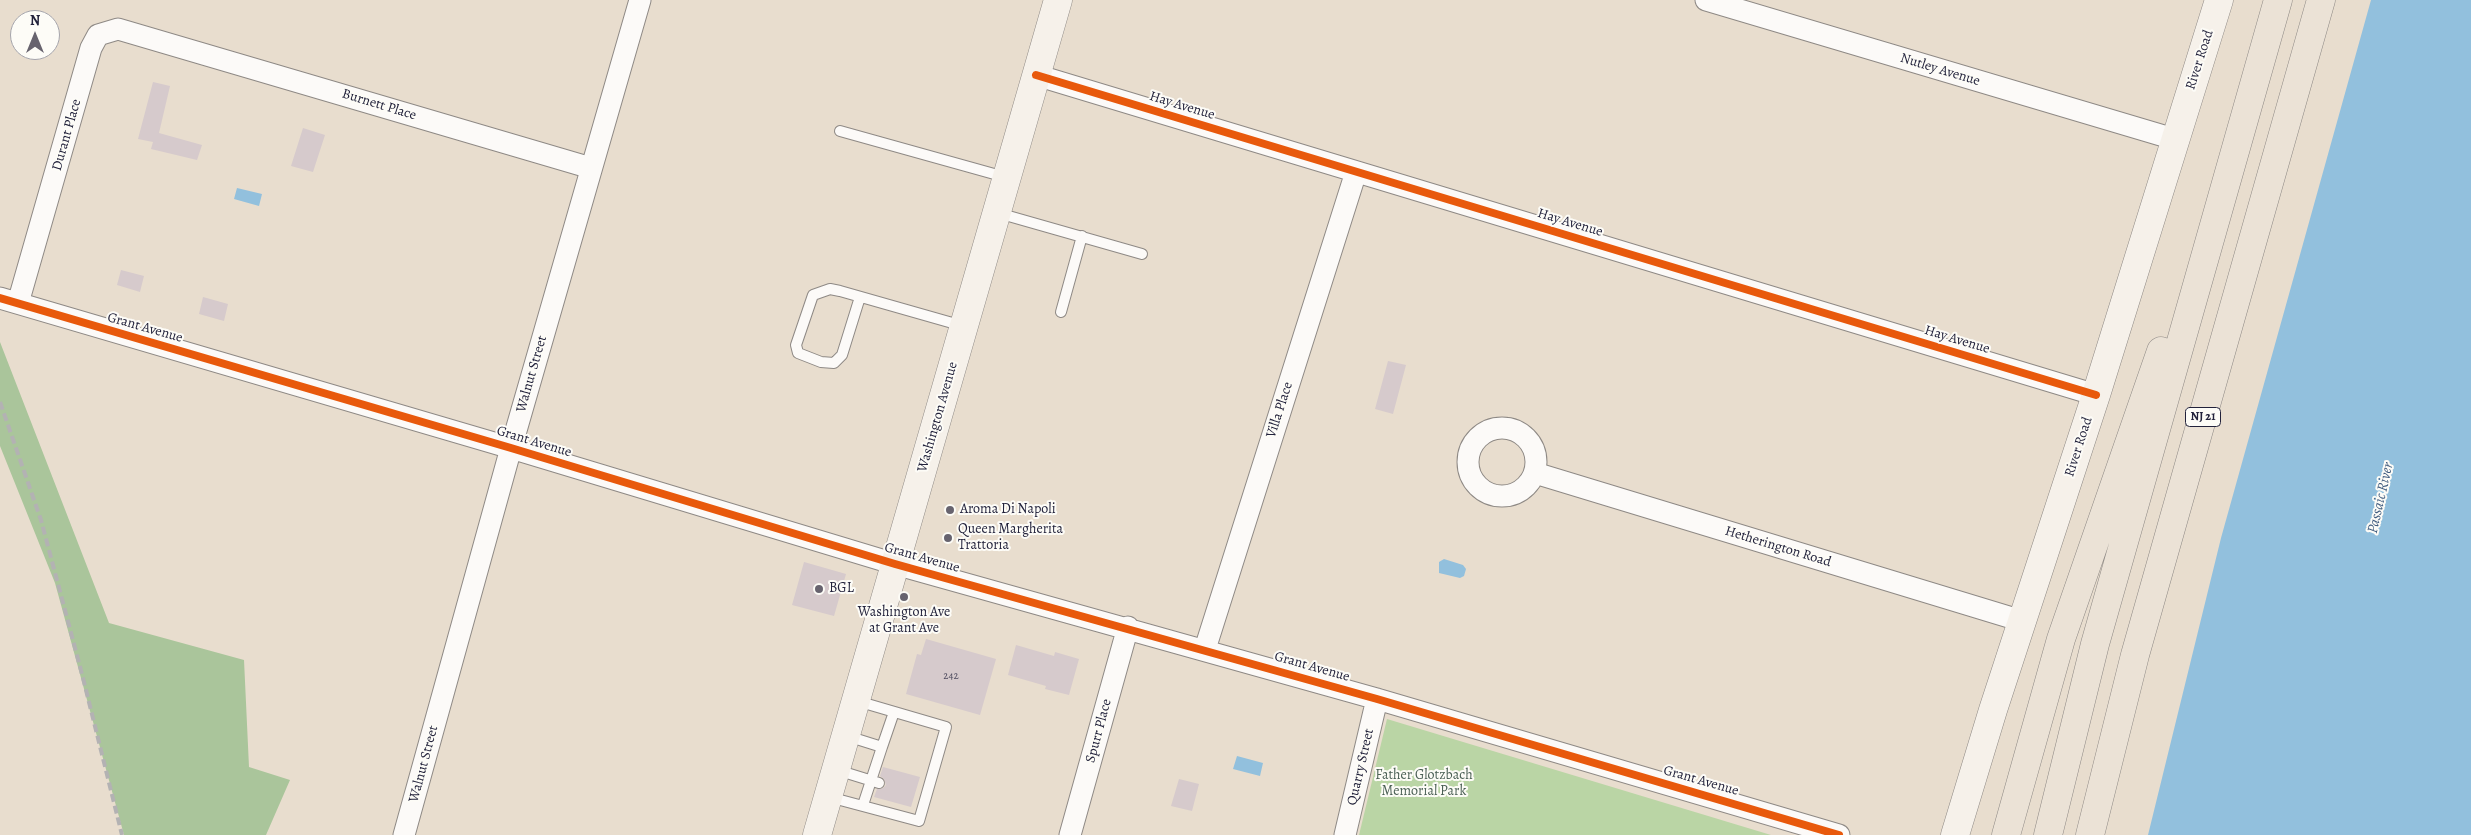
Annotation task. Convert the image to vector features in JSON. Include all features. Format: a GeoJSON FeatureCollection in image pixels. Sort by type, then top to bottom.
{"type":"FeatureCollection","features":[{"type":"Feature","properties":{"kind":"highway"},"geometry":{"type":"LineString","coordinates":[[2048,835],[2092,652],[2278,0]]}},
{"type":"Feature","properties":{"kind":"highway","name":"NJ 21"},"geometry":{"type":"LineString","coordinates":[[2090,835],[2135,655],[2321,0]]}},
{"type":"Feature","properties":{"kind":"highway"},"geometry":{"type":"LineString","coordinates":[[2006,835],[2025,760],[2080,582],[2148,387],[2228,176]]}},
{"type":"Feature","properties":{"kind":"highway"},"geometry":{"type":"LineString","coordinates":[[2110,835],[2135,655]]}},
{"type":"Feature","properties":{"kind":"main road","name":"Washington Avenue"},"geometry":{"type":"LineString","coordinates":[[817,835],[1058,0]]}},
{"type":"Feature","properties":{"kind":"main road","name":"River Road"},"geometry":{"type":"LineString","coordinates":[[1955,835],[2022,621],[2096,395],[2174,139],[2219,0]]}},
{"type":"Feature","properties":{"kind":"street","name":"Walnut Street"},"geometry":{"type":"LineString","coordinates":[[404,835],[511,448],[640,0]]}},
{"type":"Feature","properties":{"kind":"street","name":"Nutley Avenue"},"geometry":{"type":"LineString","coordinates":[[1706,0],[2174,139]]}},
{"type":"Feature","properties":{"kind":"street","name":"Durant Place"},"geometry":{"type":"LineString","coordinates":[[9,301],[91,48],[98,35],[118,29],[166,42]]}},
{"type":"Feature","properties":{"kind":"street","name":"Burnett Place"},"geometry":{"type":"LineString","coordinates":[[166,42],[591,168]]}},
{"type":"Feature","properties":{"kind":"street","name":"Hay Avenue"},"geometry":{"type":"LineString","coordinates":[[1036,75],[2096,395]]}},
{"type":"Feature","properties":{"kind":"street","name":"Villa Place"},"geometry":{"type":"LineString","coordinates":[[1205,649],[1356,172]]}},
{"type":"Feature","properties":{"kind":"street","name":"Grant Avenue"},"geometry":{"type":"LineString","coordinates":[[9,301],[511,448],[895,564],[1205,649],[1839,835]]}},
{"type":"Feature","properties":{"kind":"street","name":"Hetherington Road"},"geometry":{"type":"LineString","coordinates":[[1535,473],[2022,621]]}},
{"type":"Feature","properties":{"kind":"street","name":"Spurr Place"},"geometry":{"type":"LineString","coordinates":[[1070,835],[1128,627]]}},
{"type":"Feature","properties":{"kind":"street","name":"Quarry Street"},"geometry":{"type":"LineString","coordinates":[[1345,835],[1377,699]]}},
{"type":"Feature","properties":{"kind":"lane"},"geometry":{"type":"LineString","coordinates":[[840,132],[1006,177]]}},
{"type":"Feature","properties":{"kind":"lane"},"geometry":{"type":"LineString","coordinates":[[997,212],[1142,254]]}},
{"type":"Feature","properties":{"kind":"lane"},"geometry":{"type":"LineString","coordinates":[[1061,312],[1082,236]]}},
{"type":"Feature","properties":{"kind":"lane"},"geometry":{"type":"LineString","coordinates":[[860,297],[842,355],[834,363],[821,362],[798,353],[796,345],[813,295],[830,289],[860,297],[964,326]]}},
{"type":"Feature","properties":{"kind":"lane"},"geometry":{"type":"LineString","coordinates":[[828,797],[919,821],[920,793],[946,727],[856,701]]}},
{"type":"Feature","properties":{"kind":"lane"},"geometry":{"type":"LineString","coordinates":[[863,805],[875,781],[882,748],[894,712]]}},
{"type":"Feature","properties":{"kind":"lane"},"geometry":{"type":"LineString","coordinates":[[846,736],[882,748]]}},
{"type":"Feature","properties":{"kind":"lane"},"geometry":{"type":"LineString","coordinates":[[836,770],[875,781]]}},
{"type":"Feature","properties":{"kind":"green space"},"geometry":{"type":"Polygon","coordinates":[[[0,342],[109,623],[244,660],[249,767],[290,780],[266,835],[124,835],[55,583],[0,446],[0,342]]]}},
{"type":"Feature","properties":{"kind":"green space","name":"Father Glotzbach Memorial Park"},"geometry":{"type":"Polygon","coordinates":[[[1387,719],[1771,835],[1359,835],[1387,719]]]}},
{"type":"Feature","properties":{"kind":"water","name":"Passaic River"},"geometry":{"type":"Polygon","coordinates":[[[2371,0],[2471,0],[2471,835],[2148,835],[2221,538],[2371,0]]]}},
{"type":"Feature","properties":{"kind":"water"},"geometry":{"type":"Polygon","coordinates":[[[237,188],[262,194],[259,206],[234,199],[237,188]]]}},
{"type":"Feature","properties":{"kind":"water"},"geometry":{"type":"Polygon","coordinates":[[[1444,559],[1463,565],[1466,569],[1464,576],[1460,578],[1439,573],[1439,562],[1444,559]]]}},
{"type":"Feature","properties":{"kind":"water"},"geometry":{"type":"Polygon","coordinates":[[[1237,756],[1263,763],[1260,776],[1233,769],[1237,756]]]}},
{"type":"Feature","properties":{"kind":"building"},"geometry":{"type":"Polygon","coordinates":[[[153,82],[170,86],[159,133],[202,145],[197,160],[151,149],[153,142],[138,139],[153,82]]]}},
{"type":"Feature","properties":{"kind":"building"},"geometry":{"type":"Polygon","coordinates":[[[303,128],[325,135],[313,172],[291,166],[303,128]]]}},
{"type":"Feature","properties":{"kind":"building"},"geometry":{"type":"Polygon","coordinates":[[[121,270],[144,276],[140,292],[117,285],[121,270]]]}},
{"type":"Feature","properties":{"kind":"building"},"geometry":{"type":"Polygon","coordinates":[[[203,297],[228,304],[224,321],[199,314],[203,297]]]}},
{"type":"Feature","properties":{"kind":"building"},"geometry":{"type":"Polygon","coordinates":[[[1388,361],[1406,365],[1393,414],[1375,409],[1388,361]]]}},
{"type":"Feature","properties":{"kind":"building","name":"BGL"},"geometry":{"type":"Polygon","coordinates":[[[804,562],[846,574],[834,616],[792,605],[804,562]]]}},
{"type":"Feature","properties":{"kind":"building"},"geometry":{"type":"Polygon","coordinates":[[[926,639],[996,659],[980,715],[906,694],[917,654],[921,655],[926,639]]]}},
{"type":"Feature","properties":{"kind":"building"},"geometry":{"type":"Polygon","coordinates":[[[1016,645],[1054,656],[1055,652],[1079,659],[1069,695],[1045,689],[1046,686],[1008,675],[1016,645]]]}},
{"type":"Feature","properties":{"kind":"building"},"geometry":{"type":"Polygon","coordinates":[[[883,767],[920,777],[911,807],[874,797],[877,789],[883,788],[886,785],[884,779],[880,776],[883,767]]]}},
{"type":"Feature","properties":{"kind":"building"},"geometry":{"type":"Polygon","coordinates":[[[1179,779],[1199,784],[1192,811],[1171,806],[1179,779]]]}},
{"type":"Feature","properties":{"kind":"railway"},"geometry":{"type":"LineString","coordinates":[[0,402],[41,520],[122,835]]}},
{"type":"Feature","properties":{"kind":"cycle path"},"geometry":{"type":"LineString","coordinates":[[1036,75],[2096,395]]}},
{"type":"Feature","properties":{"kind":"cycle path"},"geometry":{"type":"LineString","coordinates":[[0,298],[511,448],[895,564],[1377,699],[1839,835]]}},
{"type":"Feature","properties":{"kind":"place","name":"Aroma Di Napoli"},"geometry":{"type":"Point","coordinates":[950,510]}},
{"type":"Feature","properties":{"kind":"place","name":"Queen Margherita Trattoria"},"geometry":{"type":"Point","coordinates":[948,538]}},
{"type":"Feature","properties":{"kind":"place","name":"BGL"},"geometry":{"type":"Point","coordinates":[819,589]}},
{"type":"Feature","properties":{"kind":"place","name":"Washington Ave at Grant Ave"},"geometry":{"type":"Point","coordinates":[904,597]}}]}
